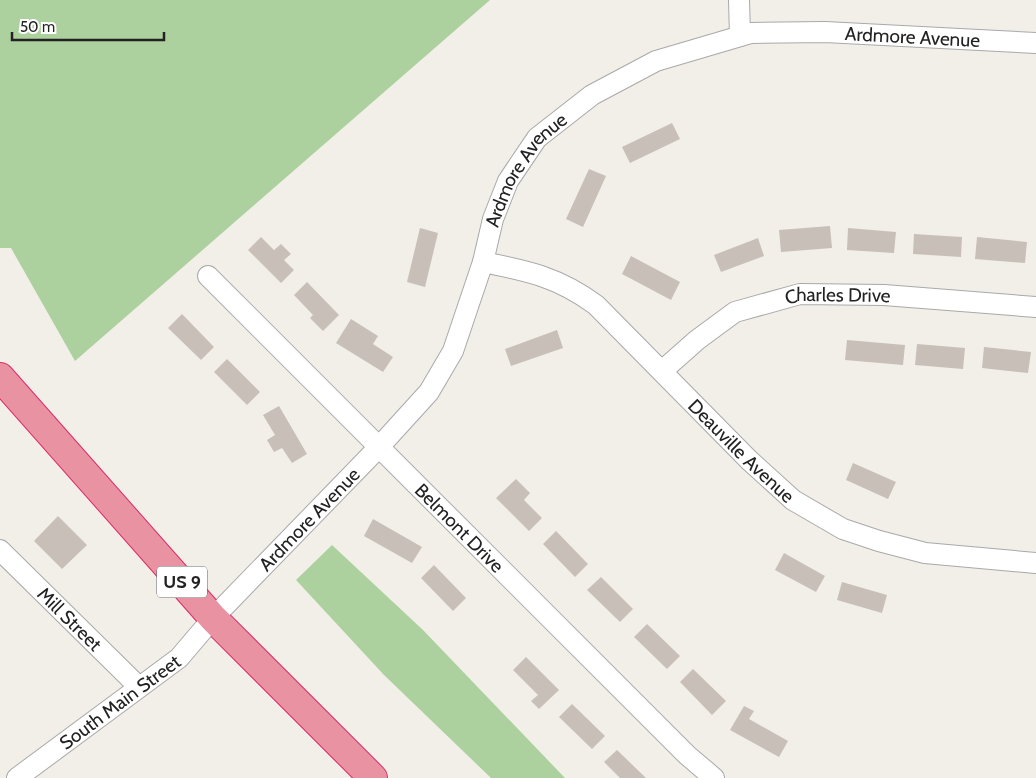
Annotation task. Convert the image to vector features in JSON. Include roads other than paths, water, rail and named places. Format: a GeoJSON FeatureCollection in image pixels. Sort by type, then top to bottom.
{"type":"FeatureCollection","features":[{"type":"Feature","properties":{"kind":"highway","name":"US 9"},"geometry":{"type":"LineString","coordinates":[[0,377],[213,618],[373,778]]}},
{"type":"Feature","properties":{"kind":"street"},"geometry":{"type":"LineString","coordinates":[[739,0],[740,36]]}},
{"type":"Feature","properties":{"kind":"street","name":"Ardmore Avenue"},"geometry":{"type":"LineString","coordinates":[[213,618],[379,447],[429,392],[453,351],[483,262],[493,219],[508,181],[537,138],[592,95],[656,61],[751,33],[825,32],[1036,43]]}},
{"type":"Feature","properties":{"kind":"street","name":"Deauville Avenue"},"geometry":{"type":"LineString","coordinates":[[483,262],[535,272],[573,288],[596,304],[749,460],[793,500],[844,529],[925,553],[1036,563]]}},
{"type":"Feature","properties":{"kind":"street","name":"Belmont Drive"},"geometry":{"type":"LineString","coordinates":[[208,276],[686,755],[714,778]]}},
{"type":"Feature","properties":{"kind":"street","name":"Charles Drive"},"geometry":{"type":"LineString","coordinates":[[662,371],[697,340],[735,312],[800,294],[884,296],[1036,307]]}},
{"type":"Feature","properties":{"kind":"street","name":"Mill Street"},"geometry":{"type":"LineString","coordinates":[[0,550],[139,686]]}},
{"type":"Feature","properties":{"kind":"street","name":"South Main Street"},"geometry":{"type":"LineString","coordinates":[[18,778],[178,658],[213,618]]}}]}
